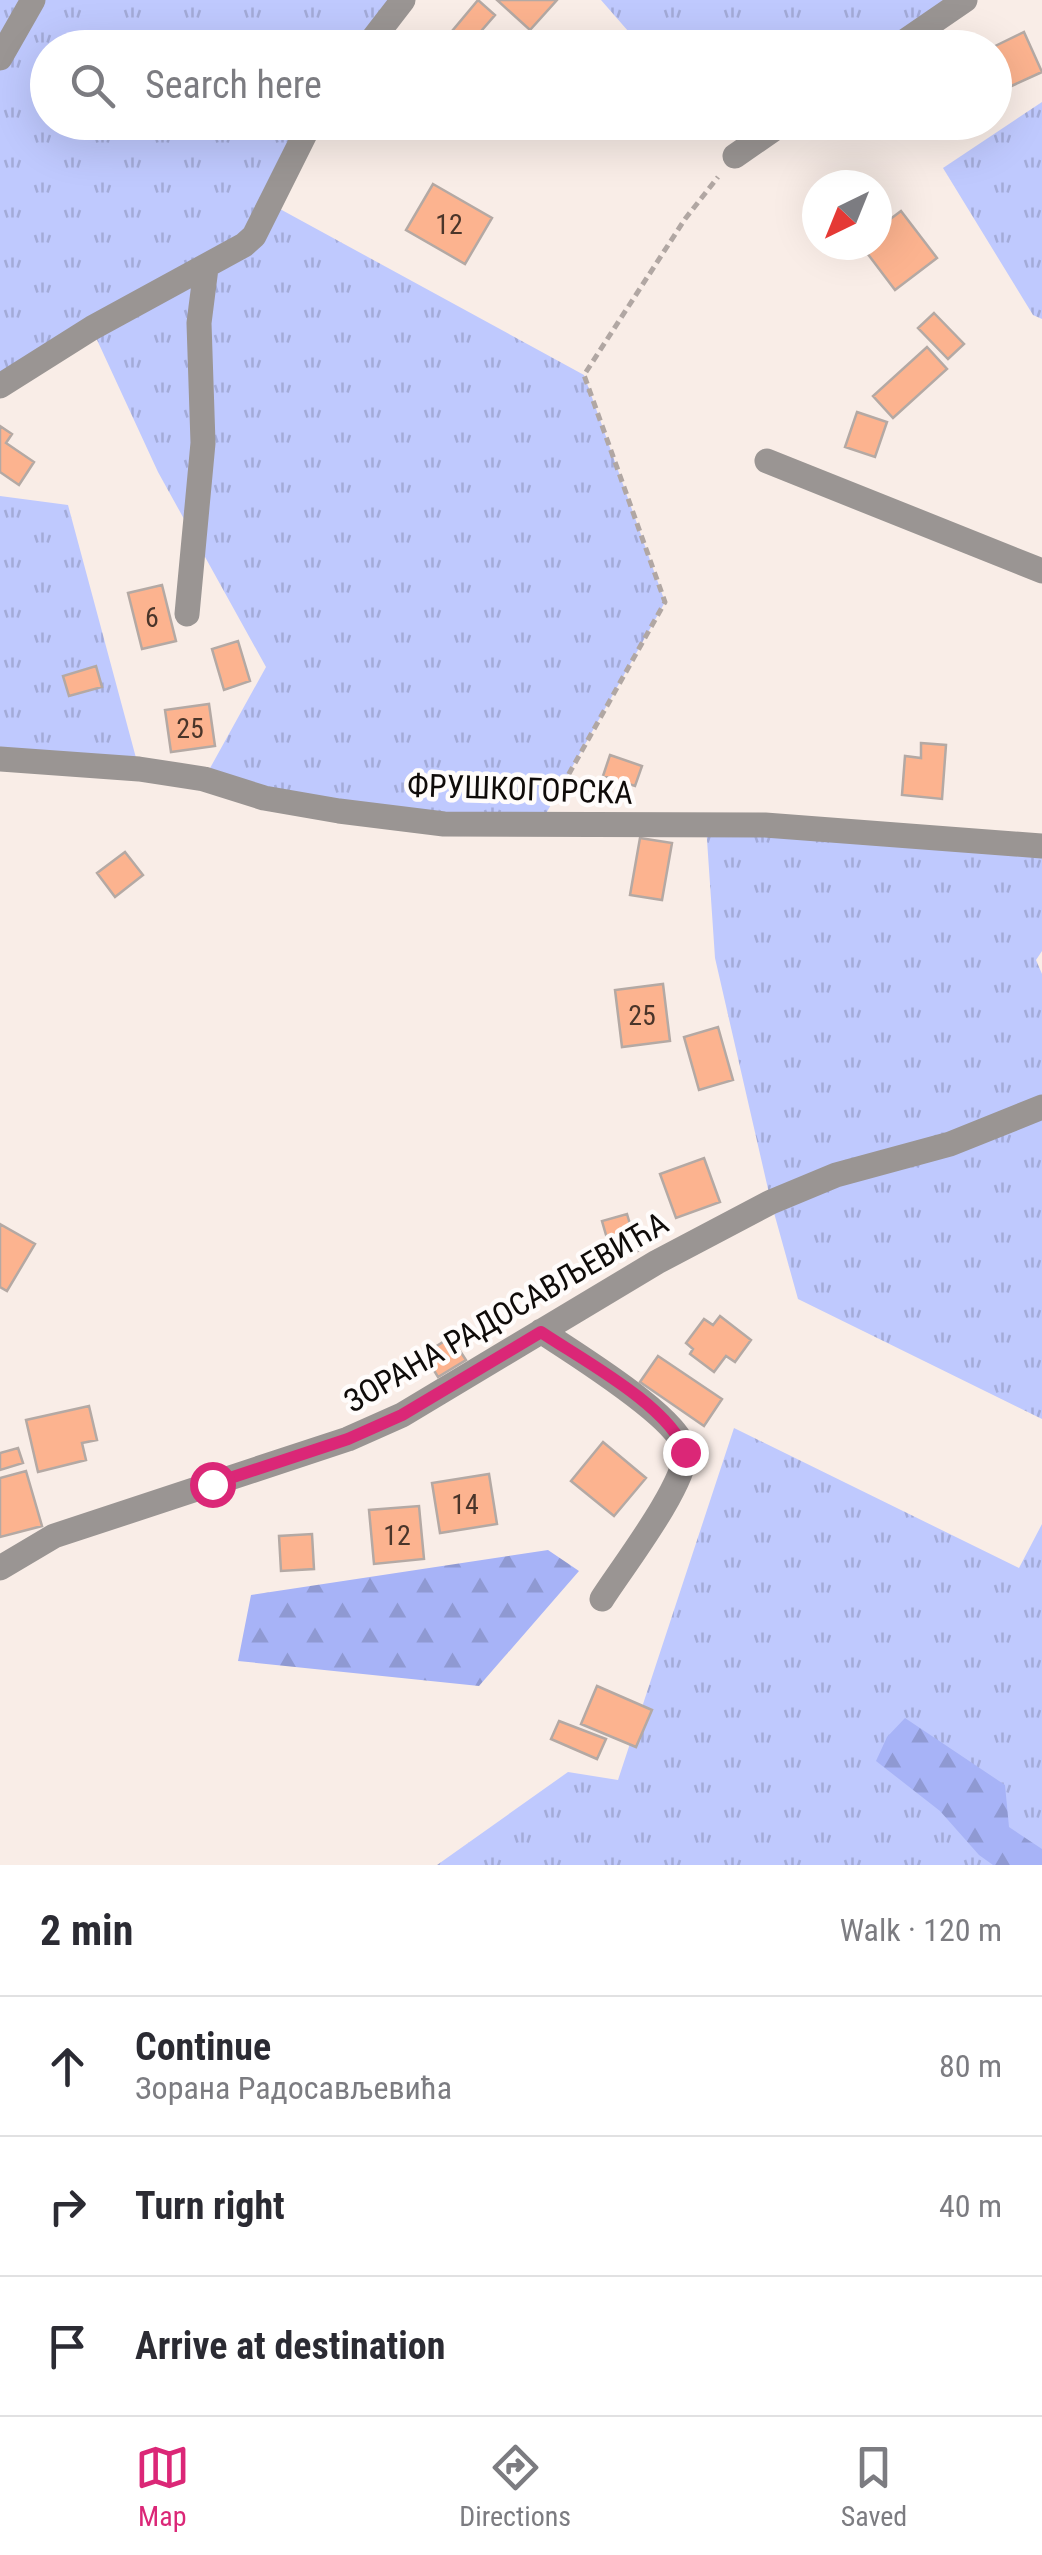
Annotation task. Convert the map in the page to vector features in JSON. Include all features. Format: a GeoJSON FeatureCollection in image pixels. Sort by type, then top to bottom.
{"type":"FeatureCollection","features":[{"type":"Feature","properties":{"kind":"street"},"geometry":{"type":"LineString","coordinates":[[0,58],[32,0]]}},
{"type":"Feature","properties":{"kind":"street"},"geometry":{"type":"LineString","coordinates":[[380,30],[403,0]]}},
{"type":"Feature","properties":{"kind":"street"},"geometry":{"type":"LineString","coordinates":[[921,30],[965,0]]}},
{"type":"Feature","properties":{"kind":"street"},"geometry":{"type":"LineString","coordinates":[[0,386],[92,328],[244,246],[254,236],[302,140]]}},
{"type":"Feature","properties":{"kind":"street"},"geometry":{"type":"LineString","coordinates":[[736,156],[759,140]]}},
{"type":"Feature","properties":{"kind":"street"},"geometry":{"type":"LineString","coordinates":[[187,614],[203,442],[200,323],[206,268]]}},
{"type":"Feature","properties":{"kind":"street"},"geometry":{"type":"LineString","coordinates":[[768,460],[1042,571]]}},
{"type":"Feature","properties":{"kind":"street","name":"ФРУШКОГОРСКА"},"geometry":{"type":"LineString","coordinates":[[0,759],[140,769],[204,778],[264,798],[444,824],[765,825],[1042,846]]}},
{"type":"Feature","properties":{"kind":"street","name":"ЗОРАНА РАДОСАВЉЕВИЋА"},"geometry":{"type":"LineString","coordinates":[[0,1568],[54,1536],[348,1439],[402,1415],[657,1262],[771,1202],[836,1175],[950,1144],[1042,1107]]}},
{"type":"Feature","properties":{"kind":"street"},"geometry":{"type":"LineString","coordinates":[[541,1332],[658,1413],[680,1435],[685,1452],[680,1477],[602,1599]]}},
{"type":"Feature","properties":{"kind":"path"},"geometry":{"type":"LineString","coordinates":[[539,826],[666,602],[584,375],[685,218],[736,156]]}},
{"type":"Feature","properties":{"kind":"green space"},"geometry":{"type":"Polygon","coordinates":[[[0,0],[403,0],[379,30],[30,30],[30,140],[302,140],[269,203],[584,375],[665,602],[539,826],[444,824],[204,779],[266,667],[158,472],[92,329],[0,386],[0,0]]]}},
{"type":"Feature","properties":{"kind":"green space"},"geometry":{"type":"Polygon","coordinates":[[[601,0],[965,0],[921,30],[627,30],[601,0]]]}},
{"type":"Feature","properties":{"kind":"green space"},"geometry":{"type":"Polygon","coordinates":[[[1042,102],[1042,319],[1033,315],[943,168],[985,140],[1012,140],[1012,122],[1042,102]]]}},
{"type":"Feature","properties":{"kind":"green space"},"geometry":{"type":"Polygon","coordinates":[[[0,496],[68,505],[139,769],[0,759],[0,496]]]}},
{"type":"Feature","properties":{"kind":"green space"},"geometry":{"type":"Polygon","coordinates":[[[706,825],[1042,846],[1042,951],[1036,960],[1042,974],[1042,1419],[798,1299],[771,1202],[715,958],[706,825]]]}},
{"type":"Feature","properties":{"kind":"green space"},"geometry":{"type":"Polygon","coordinates":[[[734,1428],[1019,1568],[1042,1524],[1042,1865],[437,1865],[568,1772],[618,1780],[734,1428]]]}},
{"type":"Feature","properties":{"kind":"green space"},"geometry":{"type":"Polygon","coordinates":[[[548,1550],[579,1571],[479,1686],[238,1661],[251,1595],[548,1550]]]}},
{"type":"Feature","properties":{"kind":"green space"},"geometry":{"type":"Polygon","coordinates":[[[905,1718],[1005,1785],[1009,1827],[1042,1849],[1042,1865],[993,1865],[940,1811],[876,1761],[887,1737],[905,1718]]]}},
{"type":"Feature","properties":{"kind":"building"},"geometry":{"type":"Polygon","coordinates":[[[478,0],[495,15],[482,30],[453,30],[478,0]]]}},
{"type":"Feature","properties":{"kind":"building"},"geometry":{"type":"Polygon","coordinates":[[[497,0],[557,0],[530,30],[497,0]]]}},
{"type":"Feature","properties":{"kind":"building"},"geometry":{"type":"Polygon","coordinates":[[[1024,32],[1042,72],[1012,86],[1012,38],[1024,32]]]}},
{"type":"Feature","properties":{"kind":"building"},"geometry":{"type":"Polygon","coordinates":[[[433,184],[492,218],[465,264],[406,230],[433,184]]]}},
{"type":"Feature","properties":{"kind":"building"},"geometry":{"type":"Polygon","coordinates":[[[901,211],[937,258],[895,290],[872,260],[892,260],[892,218],[901,211]]]}},
{"type":"Feature","properties":{"kind":"building"},"geometry":{"type":"Polygon","coordinates":[[[934,313],[964,344],[948,359],[918,328],[934,313]]]}},
{"type":"Feature","properties":{"kind":"building"},"geometry":{"type":"Polygon","coordinates":[[[927,347],[947,369],[893,418],[873,396],[927,347]]]}},
{"type":"Feature","properties":{"kind":"building"},"geometry":{"type":"Polygon","coordinates":[[[857,412],[887,422],[875,457],[845,447],[857,412]]]}},
{"type":"Feature","properties":{"kind":"building"},"geometry":{"type":"Polygon","coordinates":[[[0,426],[12,434],[6,443],[34,462],[19,485],[0,472],[0,426]]]}},
{"type":"Feature","properties":{"kind":"building"},"geometry":{"type":"Polygon","coordinates":[[[162,585],[176,641],[142,649],[128,593],[162,585]]]}},
{"type":"Feature","properties":{"kind":"building"},"geometry":{"type":"Polygon","coordinates":[[[238,641],[250,681],[224,690],[212,649],[238,641]]]}},
{"type":"Feature","properties":{"kind":"building"},"geometry":{"type":"Polygon","coordinates":[[[96,666],[102,687],[69,696],[63,676],[96,666]]]}},
{"type":"Feature","properties":{"kind":"building"},"geometry":{"type":"Polygon","coordinates":[[[209,704],[215,746],[171,752],[165,710],[209,704]]]}},
{"type":"Feature","properties":{"kind":"building"},"geometry":{"type":"Polygon","coordinates":[[[921,743],[946,745],[942,799],[902,795],[905,756],[921,758],[921,743]]]}},
{"type":"Feature","properties":{"kind":"building"},"geometry":{"type":"Polygon","coordinates":[[[610,755],[642,766],[635,786],[603,776],[610,755]]]}},
{"type":"Feature","properties":{"kind":"building"},"geometry":{"type":"Polygon","coordinates":[[[640,838],[672,843],[662,900],[630,895],[640,838]]]}},
{"type":"Feature","properties":{"kind":"building"},"geometry":{"type":"Polygon","coordinates":[[[125,852],[143,875],[115,897],[97,873],[125,852]]]}},
{"type":"Feature","properties":{"kind":"building"},"geometry":{"type":"Polygon","coordinates":[[[663,984],[670,1041],[622,1047],[615,990],[663,984]]]}},
{"type":"Feature","properties":{"kind":"building"},"geometry":{"type":"Polygon","coordinates":[[[718,1027],[733,1080],[699,1090],[684,1037],[718,1027]]]}},
{"type":"Feature","properties":{"kind":"building"},"geometry":{"type":"Polygon","coordinates":[[[704,1158],[720,1202],[676,1218],[660,1174],[704,1158]]]}},
{"type":"Feature","properties":{"kind":"building"},"geometry":{"type":"Polygon","coordinates":[[[627,1214],[638,1251],[613,1259],[602,1221],[627,1214]]]}},
{"type":"Feature","properties":{"kind":"building"},"geometry":{"type":"Polygon","coordinates":[[[0,1224],[35,1244],[7,1291],[0,1287],[0,1224]]]}},
{"type":"Feature","properties":{"kind":"building"},"geometry":{"type":"Polygon","coordinates":[[[720,1316],[751,1340],[735,1362],[726,1356],[714,1372],[690,1354],[693,1349],[686,1343],[704,1319],[713,1325],[720,1316]]]}},
{"type":"Feature","properties":{"kind":"building"},"geometry":{"type":"Polygon","coordinates":[[[451,1337],[466,1360],[438,1377],[424,1354],[451,1337]]]}},
{"type":"Feature","properties":{"kind":"building"},"geometry":{"type":"Polygon","coordinates":[[[658,1356],[722,1399],[704,1426],[640,1382],[658,1356]]]}},
{"type":"Feature","properties":{"kind":"building"},"geometry":{"type":"Polygon","coordinates":[[[89,1406],[97,1440],[82,1443],[86,1460],[38,1472],[26,1420],[89,1406]]]}},
{"type":"Feature","properties":{"kind":"building"},"geometry":{"type":"Polygon","coordinates":[[[603,1442],[646,1478],[614,1516],[571,1481],[603,1442]]]}},
{"type":"Feature","properties":{"kind":"building"},"geometry":{"type":"Polygon","coordinates":[[[18,1448],[23,1463],[0,1470],[0,1453],[18,1448]]]}},
{"type":"Feature","properties":{"kind":"building"},"geometry":{"type":"Polygon","coordinates":[[[26,1471],[42,1526],[0,1537],[0,1478],[26,1471]]]}},
{"type":"Feature","properties":{"kind":"building"},"geometry":{"type":"Polygon","coordinates":[[[489,1474],[497,1524],[440,1533],[432,1483],[489,1474]]]}},
{"type":"Feature","properties":{"kind":"building"},"geometry":{"type":"Polygon","coordinates":[[[419,1506],[424,1559],[374,1564],[369,1510],[419,1506]]]}},
{"type":"Feature","properties":{"kind":"building"},"geometry":{"type":"Polygon","coordinates":[[[312,1534],[314,1569],[281,1571],[279,1536],[312,1534]]]}},
{"type":"Feature","properties":{"kind":"building"},"geometry":{"type":"Polygon","coordinates":[[[597,1686],[652,1710],[636,1747],[581,1724],[597,1686]]]}},
{"type":"Feature","properties":{"kind":"building"},"geometry":{"type":"Polygon","coordinates":[[[559,1721],[606,1739],[597,1759],[551,1739],[559,1721]]]}},
{"type":"Feature","properties":{"kind":"route"},"geometry":{"type":"LineString","coordinates":[[212,1484],[348,1439],[402,1415],[541,1332],[658,1413],[680,1435],[685,1452]]}}]}
